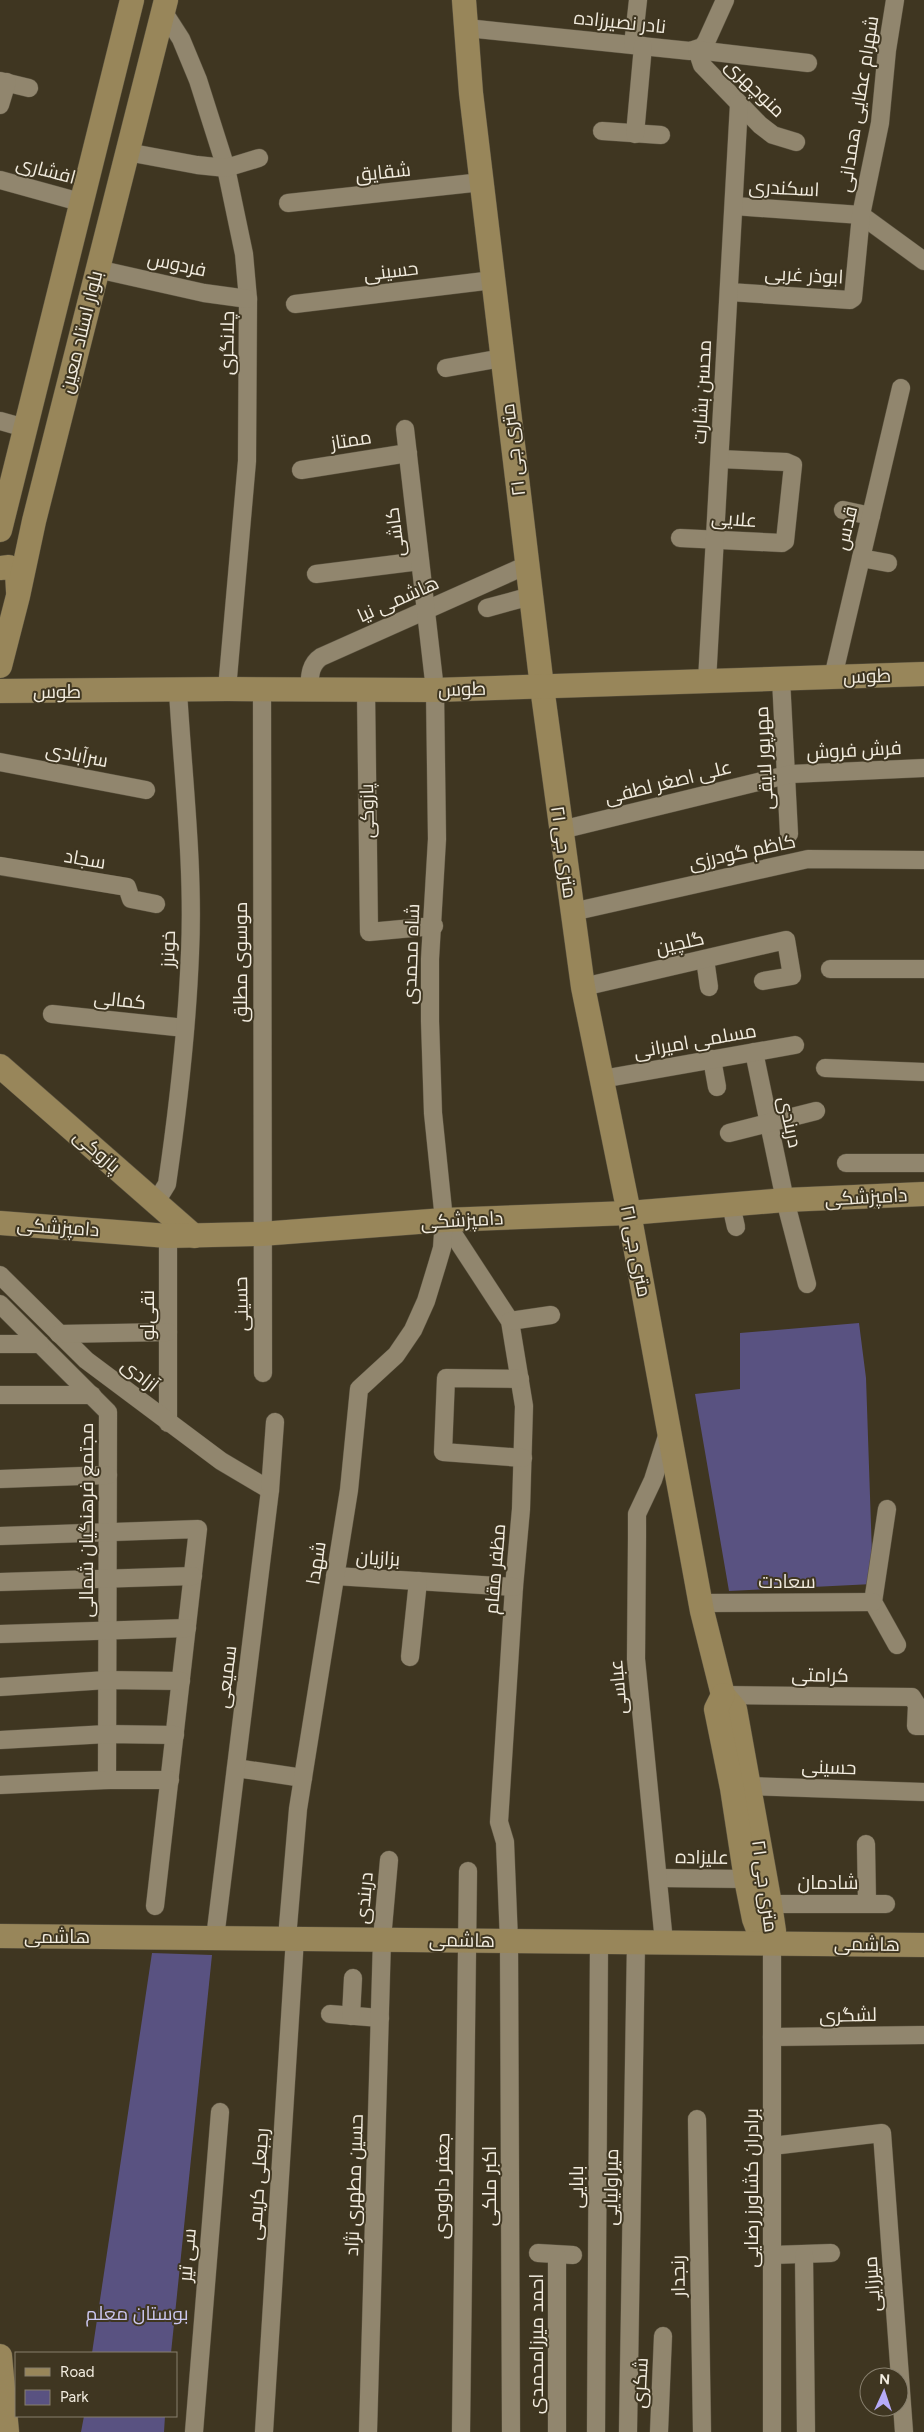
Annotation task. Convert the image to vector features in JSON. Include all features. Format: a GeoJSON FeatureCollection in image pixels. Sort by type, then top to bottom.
{"type":"FeatureCollection","features":[{"type":"Feature","properties":{"kind":"main road","name":"بلوار استاد معین"},"geometry":{"type":"LineString","coordinates":[[0,530],[80,202],[132,0]]}},
{"type":"Feature","properties":{"kind":"main road","name":"۲۱ متری جی"},"geometry":{"type":"LineString","coordinates":[[464,0],[471,93],[502,358],[542,687],[583,987],[629,1213],[700,1603],[723,1695],[735,1709],[746,1879],[756,1926],[759,1932],[772,1943]]}},
{"type":"Feature","properties":{"kind":"main road","name":"بلوار استاد معین"},"geometry":{"type":"LineString","coordinates":[[0,666],[97,269],[165,6]]}},
{"type":"Feature","properties":{"kind":"main road"},"geometry":{"type":"LineString","coordinates":[[6,506],[9,528],[23,532],[34,521]]}},
{"type":"Feature","properties":{"kind":"main road"},"geometry":{"type":"LineString","coordinates":[[0,568],[9,567],[17,572],[18,596]]}},
{"type":"Feature","properties":{"kind":"main road","name":"طوس"},"geometry":{"type":"LineString","coordinates":[[0,691],[435,690],[924,674]]}},
{"type":"Feature","properties":{"kind":"main road","name":"پازوکی"},"geometry":{"type":"LineString","coordinates":[[0,1066],[194,1236]]}},
{"type":"Feature","properties":{"kind":"main road","name":"دامپزشکی"},"geometry":{"type":"LineString","coordinates":[[0,1223],[168,1236],[261,1234],[444,1220],[629,1213],[733,1216],[785,1200],[924,1194]]}},
{"type":"Feature","properties":{"kind":"main road","name":"۲۱ متری جی"},"geometry":{"type":"LineString","coordinates":[[741,1787],[770,1904],[774,1930],[772,1943]]}},
{"type":"Feature","properties":{"kind":"main road","name":"هاشمی"},"geometry":{"type":"LineString","coordinates":[[0,1936],[924,1945]]}},
{"type":"Feature","properties":{"kind":"main road"},"geometry":{"type":"LineString","coordinates":[[0,2356],[7,2432]]}},
{"type":"Feature","properties":{"kind":"street"},"geometry":{"type":"LineString","coordinates":[[636,134],[638,0]]}},
{"type":"Feature","properties":{"kind":"street"},"geometry":{"type":"LineString","coordinates":[[701,46],[725,0]]}},
{"type":"Feature","properties":{"kind":"street","name":"شهرام عطایی همدانی"},"geometry":{"type":"LineString","coordinates":[[861,215],[880,123],[887,50],[896,0]]}},
{"type":"Feature","properties":{"kind":"street","name":"چلانگری"},"geometry":{"type":"LineString","coordinates":[[165,6],[188,53],[226,168],[244,254],[248,299],[247,461],[227,689]]}},
{"type":"Feature","properties":{"kind":"street","name":"نادر نصیرزاده"},"geometry":{"type":"LineString","coordinates":[[467,28],[638,46],[701,46],[808,63]]}},
{"type":"Feature","properties":{"kind":"street","name":"منوچهری"},"geometry":{"type":"LineString","coordinates":[[701,46],[702,65],[740,104],[773,136],[796,142]]}},
{"type":"Feature","properties":{"kind":"street"},"geometry":{"type":"LineString","coordinates":[[0,104],[3,81],[29,88]]}},
{"type":"Feature","properties":{"kind":"street","name":"محسن بشارت"},"geometry":{"type":"LineString","coordinates":[[707,682],[740,104]]}},
{"type":"Feature","properties":{"kind":"street"},"geometry":{"type":"LineString","coordinates":[[602,131],[661,135]]}},
{"type":"Feature","properties":{"kind":"street"},"geometry":{"type":"LineString","coordinates":[[127,152],[226,168],[259,158]]}},
{"type":"Feature","properties":{"kind":"street","name":"افشاری"},"geometry":{"type":"LineString","coordinates":[[0,180],[80,202]]}},
{"type":"Feature","properties":{"kind":"street","name":"شقایق"},"geometry":{"type":"LineString","coordinates":[[288,203],[482,182]]}},
{"type":"Feature","properties":{"kind":"street","name":"اسکندری"},"geometry":{"type":"LineString","coordinates":[[734,206],[861,215]]}},
{"type":"Feature","properties":{"kind":"street"},"geometry":{"type":"LineString","coordinates":[[861,215],[924,260]]}},
{"type":"Feature","properties":{"kind":"street","name":"ابوذر غربی"},"geometry":{"type":"LineString","coordinates":[[729,292],[850,300],[853,298],[861,215]]}},
{"type":"Feature","properties":{"kind":"street","name":"فردوس"},"geometry":{"type":"LineString","coordinates":[[97,269],[204,292],[248,299]]}},
{"type":"Feature","properties":{"kind":"street","name":"حسینی"},"geometry":{"type":"LineString","coordinates":[[294,304],[493,280]]}},
{"type":"Feature","properties":{"kind":"street"},"geometry":{"type":"LineString","coordinates":[[446,368],[502,358]]}},
{"type":"Feature","properties":{"kind":"street","name":"قدس"},"geometry":{"type":"LineString","coordinates":[[833,678],[901,388]]}},
{"type":"Feature","properties":{"kind":"street"},"geometry":{"type":"LineString","coordinates":[[0,421],[25,428]]}},
{"type":"Feature","properties":{"kind":"street","name":"کاشی"},"geometry":{"type":"LineString","coordinates":[[405,429],[435,690]]}},
{"type":"Feature","properties":{"kind":"street","name":"ممتاز"},"geometry":{"type":"LineString","coordinates":[[301,470],[408,453]]}},
{"type":"Feature","properties":{"kind":"street","name":"علایی"},"geometry":{"type":"LineString","coordinates":[[680,538],[715,538],[782,544],[785,541],[793,465],[786,462],[720,460]]}},
{"type":"Feature","properties":{"kind":"street"},"geometry":{"type":"LineString","coordinates":[[843,510],[871,516]]}},
{"type":"Feature","properties":{"kind":"street"},"geometry":{"type":"LineString","coordinates":[[861,558],[888,563]]}},
{"type":"Feature","properties":{"kind":"street"},"geometry":{"type":"LineString","coordinates":[[316,574],[420,560]]}},
{"type":"Feature","properties":{"kind":"street","name":"هاشمی نیا"},"geometry":{"type":"LineString","coordinates":[[309,690],[310,672],[315,661],[527,565]]}},
{"type":"Feature","properties":{"kind":"street"},"geometry":{"type":"LineString","coordinates":[[487,608],[531,596]]}},
{"type":"Feature","properties":{"kind":"street","name":"مهرپور لایقی"},"geometry":{"type":"LineString","coordinates":[[781,679],[789,834]]}},
{"type":"Feature","properties":{"kind":"street","name":"موسوی مطلق"},"geometry":{"type":"LineString","coordinates":[[261,1234],[262,690]]}},
{"type":"Feature","properties":{"kind":"street","name":"پازوکی"},"geometry":{"type":"LineString","coordinates":[[366,690],[369,932],[434,926]]}},
{"type":"Feature","properties":{"kind":"street","name":"شاه محمدی"},"geometry":{"type":"LineString","coordinates":[[435,690],[437,839],[434,926],[430,959],[430,1021],[433,1104],[444,1220]]}},
{"type":"Feature","properties":{"kind":"street","name":"خونرز"},"geometry":{"type":"LineString","coordinates":[[151,1199],[160,1197],[167,1184],[185,1028],[190,934],[188,831],[178,691]]}},
{"type":"Feature","properties":{"kind":"street","name":"سرآبادی"},"geometry":{"type":"LineString","coordinates":[[0,762],[146,790]]}},
{"type":"Feature","properties":{"kind":"street","name":"فرش فروش"},"geometry":{"type":"LineString","coordinates":[[786,776],[924,768]]}},
{"type":"Feature","properties":{"kind":"street","name":"علی‌ اصغر لطفی"},"geometry":{"type":"LineString","coordinates":[[561,830],[786,776]]}},
{"type":"Feature","properties":{"kind":"street","name":"کاظم گودرزی"},"geometry":{"type":"LineString","coordinates":[[572,912],[808,859],[924,860]]}},
{"type":"Feature","properties":{"kind":"street","name":"سجاد"},"geometry":{"type":"LineString","coordinates":[[0,866],[127,887],[132,899],[156,904]]}},
{"type":"Feature","properties":{"kind":"street","name":"گلچین"},"geometry":{"type":"LineString","coordinates":[[583,987],[786,940],[792,976],[763,981]]}},
{"type":"Feature","properties":{"kind":"street"},"geometry":{"type":"LineString","coordinates":[[705,959],[709,987]]}},
{"type":"Feature","properties":{"kind":"street"},"geometry":{"type":"LineString","coordinates":[[830,969],[924,969]]}},
{"type":"Feature","properties":{"kind":"street","name":"کمالی"},"geometry":{"type":"LineString","coordinates":[[52,1014],[185,1028]]}},
{"type":"Feature","properties":{"kind":"street","name":"مسلمی امیرانی"},"geometry":{"type":"LineString","coordinates":[[602,1079],[795,1045]]}},
{"type":"Feature","properties":{"kind":"street","name":"دربندی"},"geometry":{"type":"LineString","coordinates":[[754,1052],[785,1200],[807,1284]]}},
{"type":"Feature","properties":{"kind":"street"},"geometry":{"type":"LineString","coordinates":[[712,1059],[717,1087]]}},
{"type":"Feature","properties":{"kind":"street"},"geometry":{"type":"LineString","coordinates":[[825,1068],[924,1072]]}},
{"type":"Feature","properties":{"kind":"street"},"geometry":{"type":"LineString","coordinates":[[729,1133],[816,1111]]}},
{"type":"Feature","properties":{"kind":"street"},"geometry":{"type":"LineString","coordinates":[[846,1163],[924,1163]]}},
{"type":"Feature","properties":{"kind":"street","name":"مظفر مقام"},"geometry":{"type":"LineString","coordinates":[[444,1220],[510,1321],[524,1406],[521,1509],[514,1587],[499,1822],[505,1842],[509,1941]]}},
{"type":"Feature","properties":{"kind":"street","name":"شهدا"},"geometry":{"type":"LineString","coordinates":[[291,1938],[298,1809],[349,1490],[359,1389],[396,1355],[413,1330],[426,1301],[442,1248],[444,1220]]}},
{"type":"Feature","properties":{"kind":"street","name":"حسینی"},"geometry":{"type":"LineString","coordinates":[[261,1234],[263,1373]]}},
{"type":"Feature","properties":{"kind":"street","name":"نقی‌لو"},"geometry":{"type":"LineString","coordinates":[[168,1236],[168,1423]]}},
{"type":"Feature","properties":{"kind":"street","name":"آزادی"},"geometry":{"type":"LineString","coordinates":[[0,1275],[86,1360],[220,1460],[270,1490]]}},
{"type":"Feature","properties":{"kind":"street","name":"مجتمع فرهنگیان شمالی"},"geometry":{"type":"LineString","coordinates":[[0,1304],[108,1412],[106,1780]]}},
{"type":"Feature","properties":{"kind":"street"},"geometry":{"type":"LineString","coordinates":[[510,1321],[550,1315]]}},
{"type":"Feature","properties":{"kind":"street"},"geometry":{"type":"LineString","coordinates":[[59,1334],[168,1332]]}},
{"type":"Feature","properties":{"kind":"street"},"geometry":{"type":"LineString","coordinates":[[0,1344],[40,1344]]}},
{"type":"Feature","properties":{"kind":"street"},"geometry":{"type":"LineString","coordinates":[[520,1379],[446,1378],[443,1452],[523,1458]]}},
{"type":"Feature","properties":{"kind":"street"},"geometry":{"type":"LineString","coordinates":[[0,1395],[92,1395]]}},
{"type":"Feature","properties":{"kind":"street","name":"سمیعی"},"geometry":{"type":"LineString","coordinates":[[215,1938],[270,1490],[275,1422]]}},
{"type":"Feature","properties":{"kind":"street","name":"عباسی"},"geometry":{"type":"LineString","coordinates":[[664,1942],[636,1659],[637,1514],[653,1480],[669,1432]]}},
{"type":"Feature","properties":{"kind":"street"},"geometry":{"type":"LineString","coordinates":[[0,1478],[108,1475]]}},
{"type":"Feature","properties":{"kind":"street"},"geometry":{"type":"LineString","coordinates":[[887,1509],[873,1602],[897,1645]]}},
{"type":"Feature","properties":{"kind":"street"},"geometry":{"type":"LineString","coordinates":[[0,1536],[198,1529],[155,1906]]}},
{"type":"Feature","properties":{"kind":"street"},"geometry":{"type":"LineString","coordinates":[[0,1582],[193,1576]]}},
{"type":"Feature","properties":{"kind":"street","name":"بزازیان"},"geometry":{"type":"LineString","coordinates":[[335,1576],[514,1587]]}},
{"type":"Feature","properties":{"kind":"street"},"geometry":{"type":"LineString","coordinates":[[410,1657],[418,1581]]}},
{"type":"Feature","properties":{"kind":"street","name":"سعادت"},"geometry":{"type":"LineString","coordinates":[[700,1603],[873,1602]]}},
{"type":"Feature","properties":{"kind":"street"},"geometry":{"type":"LineString","coordinates":[[0,1634],[107,1629],[187,1628]]}},
{"type":"Feature","properties":{"kind":"street"},"geometry":{"type":"LineString","coordinates":[[0,1687],[107,1680],[181,1681]]}},
{"type":"Feature","properties":{"kind":"street","name":"کرامتی"},"geometry":{"type":"LineString","coordinates":[[723,1695],[912,1697],[916,1701],[920,1726]]}},
{"type":"Feature","properties":{"kind":"street"},"geometry":{"type":"LineString","coordinates":[[0,1740],[107,1734],[175,1735]]}},
{"type":"Feature","properties":{"kind":"street"},"geometry":{"type":"LineString","coordinates":[[236,1768],[303,1778]]}},
{"type":"Feature","properties":{"kind":"street"},"geometry":{"type":"LineString","coordinates":[[0,1785],[106,1780],[170,1780]]}},
{"type":"Feature","properties":{"kind":"street","name":"حسینی"},"geometry":{"type":"LineString","coordinates":[[741,1787],[924,1792]]}},
{"type":"Feature","properties":{"kind":"street"},"geometry":{"type":"LineString","coordinates":[[866,1844],[867,1903]]}},
{"type":"Feature","properties":{"kind":"street","name":"دربندی"},"geometry":{"type":"LineString","coordinates":[[382,1939],[389,1860]]}},
{"type":"Feature","properties":{"kind":"street","name":"جعفر داوودی"},"geometry":{"type":"LineString","coordinates":[[461,2432],[468,1871]]}},
{"type":"Feature","properties":{"kind":"street","name":"علیزاده"},"geometry":{"type":"LineString","coordinates":[[658,1878],[746,1879]]}},
{"type":"Feature","properties":{"kind":"street","name":"شادمان"},"geometry":{"type":"LineString","coordinates":[[770,1904],[886,1904]]}},
{"type":"Feature","properties":{"kind":"street","name":"رجبعلی کریمی"},"geometry":{"type":"LineString","coordinates":[[264,2432],[291,1938]]}},
{"type":"Feature","properties":{"kind":"street","name":"حسین مطهری نژاد"},"geometry":{"type":"LineString","coordinates":[[368,2432],[382,1939]]}},
{"type":"Feature","properties":{"kind":"street","name":"اکبر ملکی"},"geometry":{"type":"LineString","coordinates":[[509,1941],[511,2432]]}},
{"type":"Feature","properties":{"kind":"street","name":"بابایی"},"geometry":{"type":"LineString","coordinates":[[596,2432],[598,1942]]}},
{"type":"Feature","properties":{"kind":"street","name":"میراولیایی"},"geometry":{"type":"LineString","coordinates":[[628,2432],[636,1942]]}},
{"type":"Feature","properties":{"kind":"street","name":"برادران کشاورز رضایی"},"geometry":{"type":"LineString","coordinates":[[772,1943],[772,2432]]}},
{"type":"Feature","properties":{"kind":"street"},"geometry":{"type":"LineString","coordinates":[[351,2016],[353,1978]]}},
{"type":"Feature","properties":{"kind":"street"},"geometry":{"type":"LineString","coordinates":[[330,2014],[380,2018]]}},
{"type":"Feature","properties":{"kind":"street","name":"لشگری"},"geometry":{"type":"LineString","coordinates":[[772,2037],[924,2035]]}},
{"type":"Feature","properties":{"kind":"street","name":"سی تیر"},"geometry":{"type":"LineString","coordinates":[[194,2432],[220,2112]]}},
{"type":"Feature","properties":{"kind":"street","name":"رنجدار"},"geometry":{"type":"LineString","coordinates":[[697,2119],[702,2432]]}},
{"type":"Feature","properties":{"kind":"street","name":"میرزایی"},"geometry":{"type":"LineString","coordinates":[[772,2146],[882,2133],[904,2432]]}},
{"type":"Feature","properties":{"kind":"street","name":"احمد میرزامحمدی"},"geometry":{"type":"LineString","coordinates":[[538,2253],[565,2255],[557,2432]]}},
{"type":"Feature","properties":{"kind":"street"},"geometry":{"type":"LineString","coordinates":[[772,2255],[831,2253]]}},
{"type":"Feature","properties":{"kind":"street"},"geometry":{"type":"LineString","coordinates":[[804,2255],[806,2432]]}},
{"type":"Feature","properties":{"kind":"street","name":"شکری"},"geometry":{"type":"LineString","coordinates":[[659,2432],[663,2336]]}},
{"type":"Feature","properties":{"kind":"green space"},"geometry":{"type":"Polygon","coordinates":[[[859,1323],[866,1378],[873,1584],[729,1591],[695,1394],[740,1389],[740,1333],[859,1323]]]}},
{"type":"Feature","properties":{"kind":"green space","name":"بوستان معلم"},"geometry":{"type":"Polygon","coordinates":[[[152,1953],[212,1955],[171,2352],[92,2352],[152,1953]]]}},
{"type":"Feature","properties":{"kind":"green space"},"geometry":{"type":"Polygon","coordinates":[[[84,2417],[165,2417],[164,2432],[81,2432],[84,2417]]]}}]}
